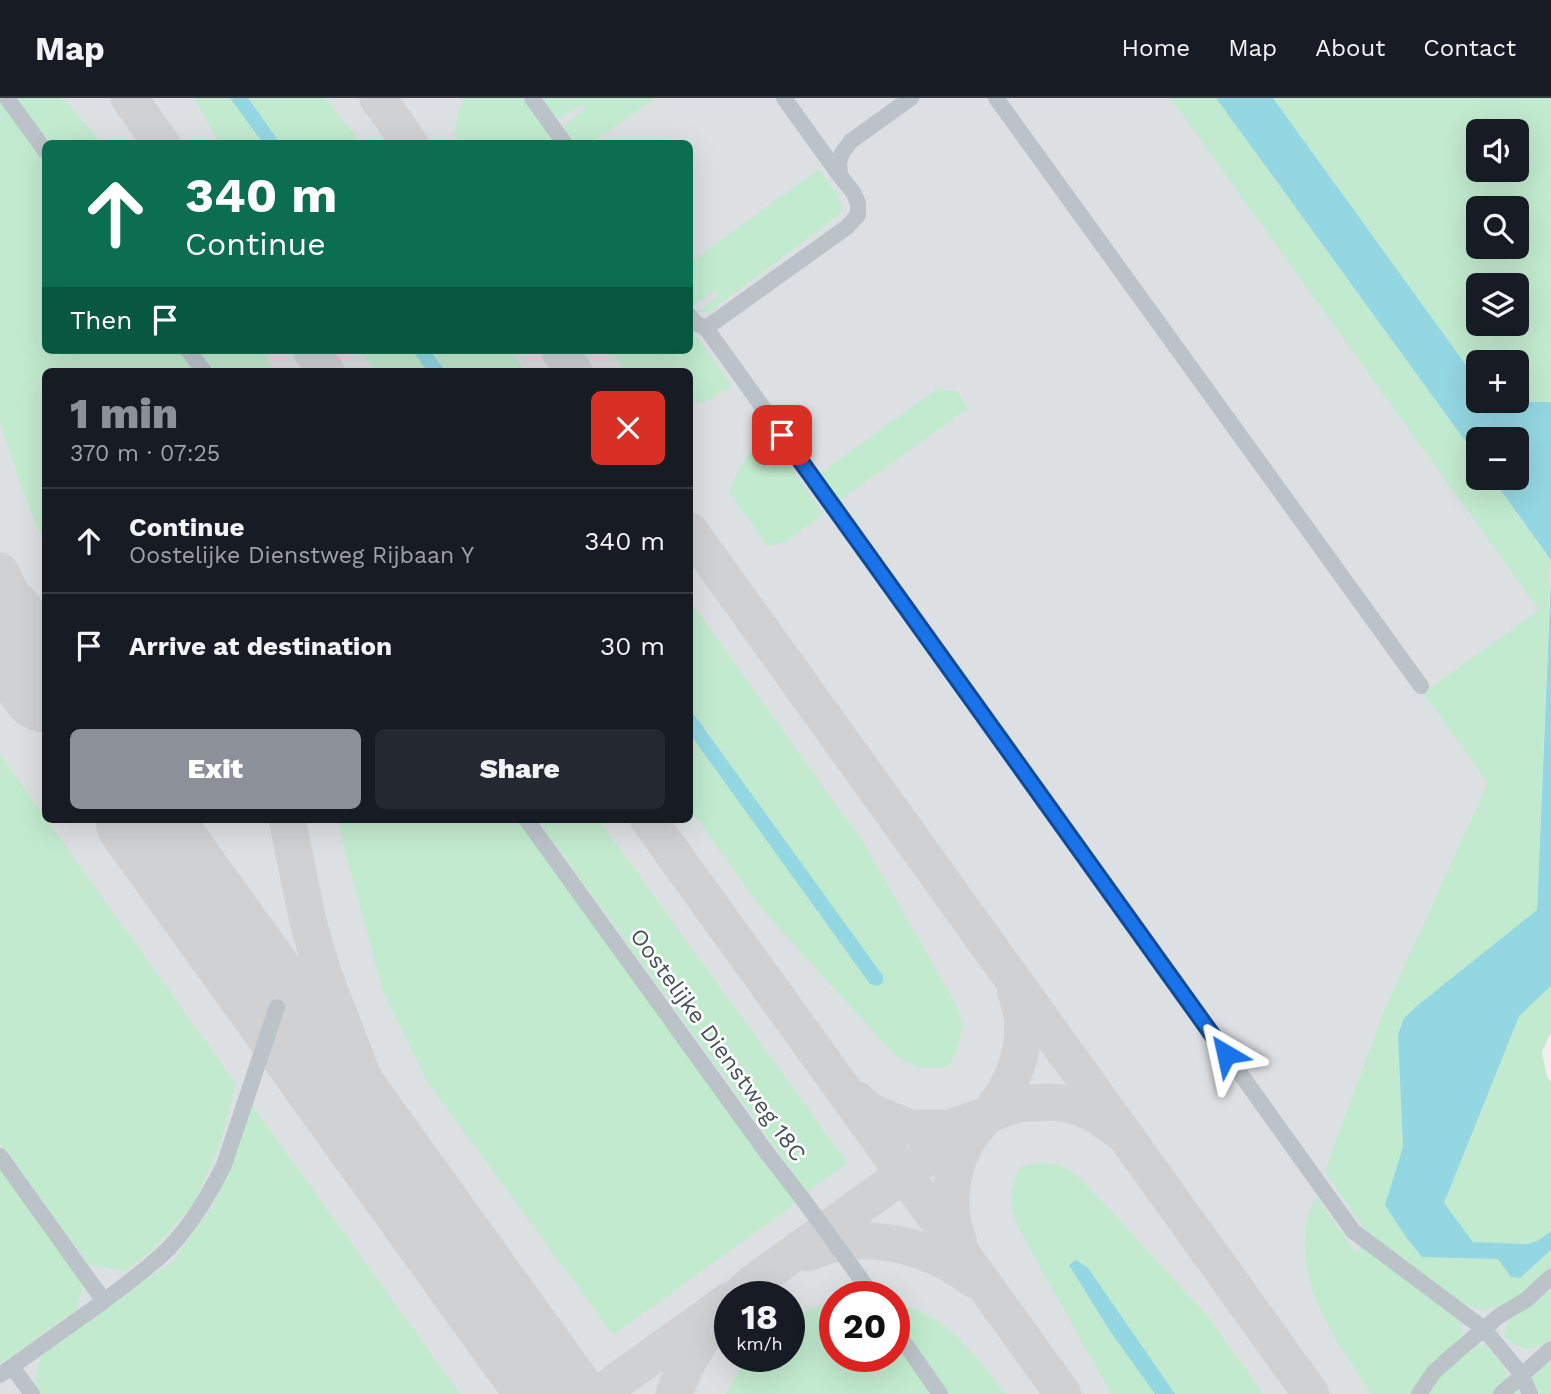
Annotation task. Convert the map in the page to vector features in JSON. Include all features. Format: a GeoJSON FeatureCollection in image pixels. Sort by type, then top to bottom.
{"type":"FeatureCollection","features":[{"type":"Feature","properties":{"kind":"lane"},"geometry":{"type":"LineString","coordinates":[[7,98],[42,146]]}},
{"type":"Feature","properties":{"kind":"lane"},"geometry":{"type":"LineString","coordinates":[[532,98],[562,140]]}},
{"type":"Feature","properties":{"kind":"lane"},"geometry":{"type":"LineString","coordinates":[[706,328],[846,227],[858,215],[858,203],[853,192],[784,98]]}},
{"type":"Feature","properties":{"kind":"lane"},"geometry":{"type":"LineString","coordinates":[[840,176],[839,163],[842,153],[851,141],[911,98]]}},
{"type":"Feature","properties":{"kind":"lane"},"geometry":{"type":"LineString","coordinates":[[996,98],[1420,686]]}},
{"type":"Feature","properties":{"kind":"lane"},"geometry":{"type":"LineString","coordinates":[[693,320],[706,328],[1353,1231],[1484,1329],[1522,1375],[1530,1394]]}},
{"type":"Feature","properties":{"kind":"lane"},"geometry":{"type":"LineString","coordinates":[[191,354],[202,368]]}},
{"type":"Feature","properties":{"kind":"lane","name":"Oostelijke Dienstweg 18C"},"geometry":{"type":"LineString","coordinates":[[529,823],[862,1281]]}},
{"type":"Feature","properties":{"kind":"lane"},"geometry":{"type":"LineString","coordinates":[[32,1394],[6,1371],[104,1301],[169,1248],[213,1188],[224,1165],[277,1007]]}},
{"type":"Feature","properties":{"kind":"lane"},"geometry":{"type":"LineString","coordinates":[[0,1156],[104,1301]]}},
{"type":"Feature","properties":{"kind":"lane"},"geometry":{"type":"LineString","coordinates":[[1419,1394],[1434,1372],[1499,1316],[1526,1300],[1551,1277]]}},
{"type":"Feature","properties":{"kind":"lane"},"geometry":{"type":"LineString","coordinates":[[1501,1394],[1551,1349]]}},
{"type":"Feature","properties":{"kind":"lane"},"geometry":{"type":"LineString","coordinates":[[910,1351],[940,1394]]}},
{"type":"Feature","properties":{"kind":"shaded area"},"geometry":{"type":"Polygon","coordinates":[[[0,98],[1216,98],[1466,442],[1466,490],[1501,490],[1551,560],[1520,1278],[1551,1250],[1551,1394],[0,1394],[0,98]]]}},
{"type":"Feature","properties":{"kind":"green space"},"geometry":{"type":"Polygon","coordinates":[[[0,98],[42,156],[42,354],[185,354],[195,368],[42,368],[42,537],[0,422],[0,98]]]}},
{"type":"Feature","properties":{"kind":"green space"},"geometry":{"type":"Polygon","coordinates":[[[13,98],[60,98],[98,140],[44,140],[13,98]]]}},
{"type":"Feature","properties":{"kind":"green space"},"geometry":{"type":"Polygon","coordinates":[[[194,98],[325,98],[359,140],[217,140],[194,98]]]}},
{"type":"Feature","properties":{"kind":"green space"},"geometry":{"type":"Polygon","coordinates":[[[465,98],[525,98],[556,140],[458,140],[455,136],[458,111],[465,98]]]}},
{"type":"Feature","properties":{"kind":"green space"},"geometry":{"type":"Polygon","coordinates":[[[538,98],[655,98],[596,140],[569,140],[561,130],[585,109],[582,104],[554,120],[538,98]]]}},
{"type":"Feature","properties":{"kind":"green space"},"geometry":{"type":"Polygon","coordinates":[[[1170,98],[1216,98],[1466,442],[1466,490],[1501,490],[1551,560],[1537,910],[1418,1005],[1404,1018],[1398,1035],[1403,1147],[1386,1204],[1422,1257],[1498,1259],[1511,1277],[1520,1278],[1551,1250],[1551,1271],[1536,1284],[1511,1301],[1482,1309],[1470,1306],[1438,1289],[1386,1249],[1364,1228],[1325,1171],[1384,1011],[1488,783],[1423,693],[1539,610],[1170,98]]]}},
{"type":"Feature","properties":{"kind":"green space"},"geometry":{"type":"Polygon","coordinates":[[[1273,98],[1551,98],[1551,402],[1529,402],[1529,350],[1466,350],[1466,365],[1273,98]]]}},
{"type":"Feature","properties":{"kind":"green space"},"geometry":{"type":"Polygon","coordinates":[[[819,169],[843,207],[836,217],[709,312],[698,312],[719,295],[716,290],[693,304],[693,261],[819,169]]]}},
{"type":"Feature","properties":{"kind":"green space"},"geometry":{"type":"Polygon","coordinates":[[[693,331],[732,386],[706,401],[693,403],[693,368],[623,368],[614,354],[693,354],[693,331]]]}},
{"type":"Feature","properties":{"kind":"green space"},"geometry":{"type":"Polygon","coordinates":[[[198,354],[263,354],[273,368],[208,368],[198,354]]]}},
{"type":"Feature","properties":{"kind":"green space"},"geometry":{"type":"Polygon","coordinates":[[[363,354],[513,354],[523,368],[373,368],[363,354]]]}},
{"type":"Feature","properties":{"kind":"green space"},"geometry":{"type":"Polygon","coordinates":[[[936,389],[957,391],[968,408],[840,500],[821,473],[936,389]]]}},
{"type":"Feature","properties":{"kind":"green space"},"geometry":{"type":"Polygon","coordinates":[[[768,435],[823,514],[789,540],[768,547],[729,492],[744,461],[768,435]]]}},
{"type":"Feature","properties":{"kind":"green space"},"geometry":{"type":"Polygon","coordinates":[[[693,605],[864,844],[956,1005],[963,1026],[957,1051],[947,1067],[917,1066],[891,1051],[764,912],[693,813],[693,605]]]}},
{"type":"Feature","properties":{"kind":"green space"},"geometry":{"type":"Polygon","coordinates":[[[0,755],[42,814],[42,823],[49,823],[236,1084],[220,1144],[194,1203],[153,1249],[125,1271],[89,1265],[0,1143],[0,755]]]}},
{"type":"Feature","properties":{"kind":"green space"},"geometry":{"type":"Polygon","coordinates":[[[340,823],[523,823],[796,1203],[613,1335],[429,1084],[383,991],[340,823]]]}},
{"type":"Feature","properties":{"kind":"green space"},"geometry":{"type":"Polygon","coordinates":[[[540,823],[601,823],[847,1163],[807,1192],[540,823]]]}},
{"type":"Feature","properties":{"kind":"green space"},"geometry":{"type":"Polygon","coordinates":[[[1551,986],[1551,1032],[1542,1052],[1547,1077],[1551,1082],[1551,1231],[1537,1241],[1526,1244],[1473,1242],[1444,1203],[1519,1015],[1551,986]]]}},
{"type":"Feature","properties":{"kind":"green space"},"geometry":{"type":"Polygon","coordinates":[[[250,1103],[460,1394],[41,1394],[35,1385],[40,1354],[173,1261],[215,1202],[250,1103]]]}},
{"type":"Feature","properties":{"kind":"green space"},"geometry":{"type":"Polygon","coordinates":[[[0,1163],[85,1279],[76,1310],[0,1364],[0,1163]]]}},
{"type":"Feature","properties":{"kind":"green space"},"geometry":{"type":"Polygon","coordinates":[[[1038,1163],[1062,1166],[1081,1179],[1208,1317],[1263,1394],[1111,1394],[1015,1218],[1012,1197],[1020,1167],[1038,1163]]]}},
{"type":"Feature","properties":{"kind":"green space"},"geometry":{"type":"Polygon","coordinates":[[[1316,1196],[1356,1254],[1363,1245],[1460,1323],[1460,1340],[1411,1394],[1371,1394],[1322,1313],[1307,1269],[1305,1245],[1307,1221],[1316,1196]]]}},
{"type":"Feature","properties":{"kind":"green space"},"geometry":{"type":"Polygon","coordinates":[[[1551,1286],[1551,1340],[1532,1348],[1515,1345],[1504,1336],[1509,1321],[1551,1286]]]}},
{"type":"Feature","properties":{"kind":"green space"},"geometry":{"type":"Polygon","coordinates":[[[819,1306],[819,1372],[910,1372],[910,1361],[934,1394],[726,1394],[739,1372],[805,1372],[806,1310],[819,1306]]]}},
{"type":"Feature","properties":{"kind":"green space"},"geometry":{"type":"Polygon","coordinates":[[[910,1308],[926,1314],[952,1332],[1006,1394],[947,1394],[910,1342],[910,1308]]]}},
{"type":"Feature","properties":{"kind":"green space"},"geometry":{"type":"Polygon","coordinates":[[[1478,1344],[1486,1346],[1502,1364],[1506,1375],[1493,1394],[1426,1394],[1457,1358],[1478,1344]]]}},
{"type":"Feature","properties":{"kind":"green space"},"geometry":{"type":"Polygon","coordinates":[[[1551,1357],[1551,1394],[1510,1394],[1551,1357]]]}},
{"type":"Feature","properties":{"kind":"water"},"geometry":{"type":"Polygon","coordinates":[[[230,98],[248,98],[278,140],[261,140],[230,98]]]}},
{"type":"Feature","properties":{"kind":"water"},"geometry":{"type":"Polygon","coordinates":[[[1216,98],[1273,98],[1466,365],[1466,413],[1529,413],[1529,402],[1551,402],[1551,560],[1501,490],[1529,490],[1529,427],[1466,427],[1466,442],[1216,98]]]}},
{"type":"Feature","properties":{"kind":"water"},"geometry":{"type":"Polygon","coordinates":[[[415,354],[433,354],[443,368],[425,368],[415,354]]]}},
{"type":"Feature","properties":{"kind":"water"},"geometry":{"type":"Polygon","coordinates":[[[1551,575],[1551,986],[1519,1016],[1444,1203],[1473,1242],[1526,1244],[1537,1241],[1551,1231],[1551,1250],[1520,1278],[1511,1277],[1498,1259],[1422,1257],[1385,1205],[1403,1147],[1398,1035],[1404,1018],[1537,910],[1551,575]]]}},
{"type":"Feature","properties":{"kind":"water"},"geometry":{"type":"Polygon","coordinates":[[[693,713],[883,976],[883,982],[878,986],[870,984],[693,738],[693,713]]]}},
{"type":"Feature","properties":{"kind":"water"},"geometry":{"type":"Polygon","coordinates":[[[1076,1260],[1088,1268],[1175,1394],[1155,1394],[1110,1331],[1069,1265],[1076,1260]]]}},
{"type":"Feature","properties":{"kind":"taxiway"},"geometry":{"type":"LineString","coordinates":[[129,98],[159,140]]}},
{"type":"Feature","properties":{"kind":"taxiway"},"geometry":{"type":"LineString","coordinates":[[378,98],[407,140]]}},
{"type":"Feature","properties":{"kind":"taxiway"},"geometry":{"type":"LineString","coordinates":[[314,354],[324,368]]}},
{"type":"Feature","properties":{"kind":"taxiway"},"geometry":{"type":"LineString","coordinates":[[562,354],[572,368]]}},
{"type":"Feature","properties":{"kind":"taxiway"},"geometry":{"type":"LineString","coordinates":[[693,535],[1311,1394]]}},
{"type":"Feature","properties":{"kind":"taxiway"},"geometry":{"type":"LineString","coordinates":[[0,571],[42,657]]}},
{"type":"Feature","properties":{"kind":"taxiway"},"geometry":{"type":"LineString","coordinates":[[288,823],[308,922],[323,973],[370,1095],[404,1163],[480,1288]]}},
{"type":"Feature","properties":{"kind":"taxiway"},"geometry":{"type":"LineString","coordinates":[[651,823],[1063,1394]]}},
{"type":"Feature","properties":{"kind":"taxiway"},"geometry":{"type":"LineString","coordinates":[[959,1243],[951,1206],[955,1168],[965,1144],[998,1102],[1018,1062],[1023,1033],[1020,1004],[1015,990]]}},
{"type":"Feature","properties":{"kind":"taxiway"},"geometry":{"type":"LineString","coordinates":[[857,1100],[869,1111],[910,1128],[951,1128],[1017,1104],[1051,1102],[1081,1108],[1116,1129]]}},
{"type":"Feature","properties":{"kind":"taxiway"},"geometry":{"type":"LineString","coordinates":[[755,1281],[971,1126]]}},
{"type":"Feature","properties":{"kind":"taxiway"},"geometry":{"type":"LineString","coordinates":[[807,1253],[850,1242],[893,1244],[935,1257],[973,1279]]}},
{"type":"Feature","properties":{"kind":"taxiway"},"geometry":{"type":"LineString","coordinates":[[599,1394],[714,1311]]}},
{"type":"Feature","properties":{"kind":"taxiway"},"geometry":{"type":"LineString","coordinates":[[674,1394],[692,1355],[714,1321]]}},
{"type":"Feature","properties":{"kind":"runway"},"geometry":{"type":"LineString","coordinates":[[0,622],[42,680]]}},
{"type":"Feature","properties":{"kind":"runway"},"geometry":{"type":"LineString","coordinates":[[145,823],[556,1394]]}},
{"type":"Feature","properties":{"kind":"route"},"geometry":{"type":"LineString","coordinates":[[782,435],[1226,1054]]}}]}
